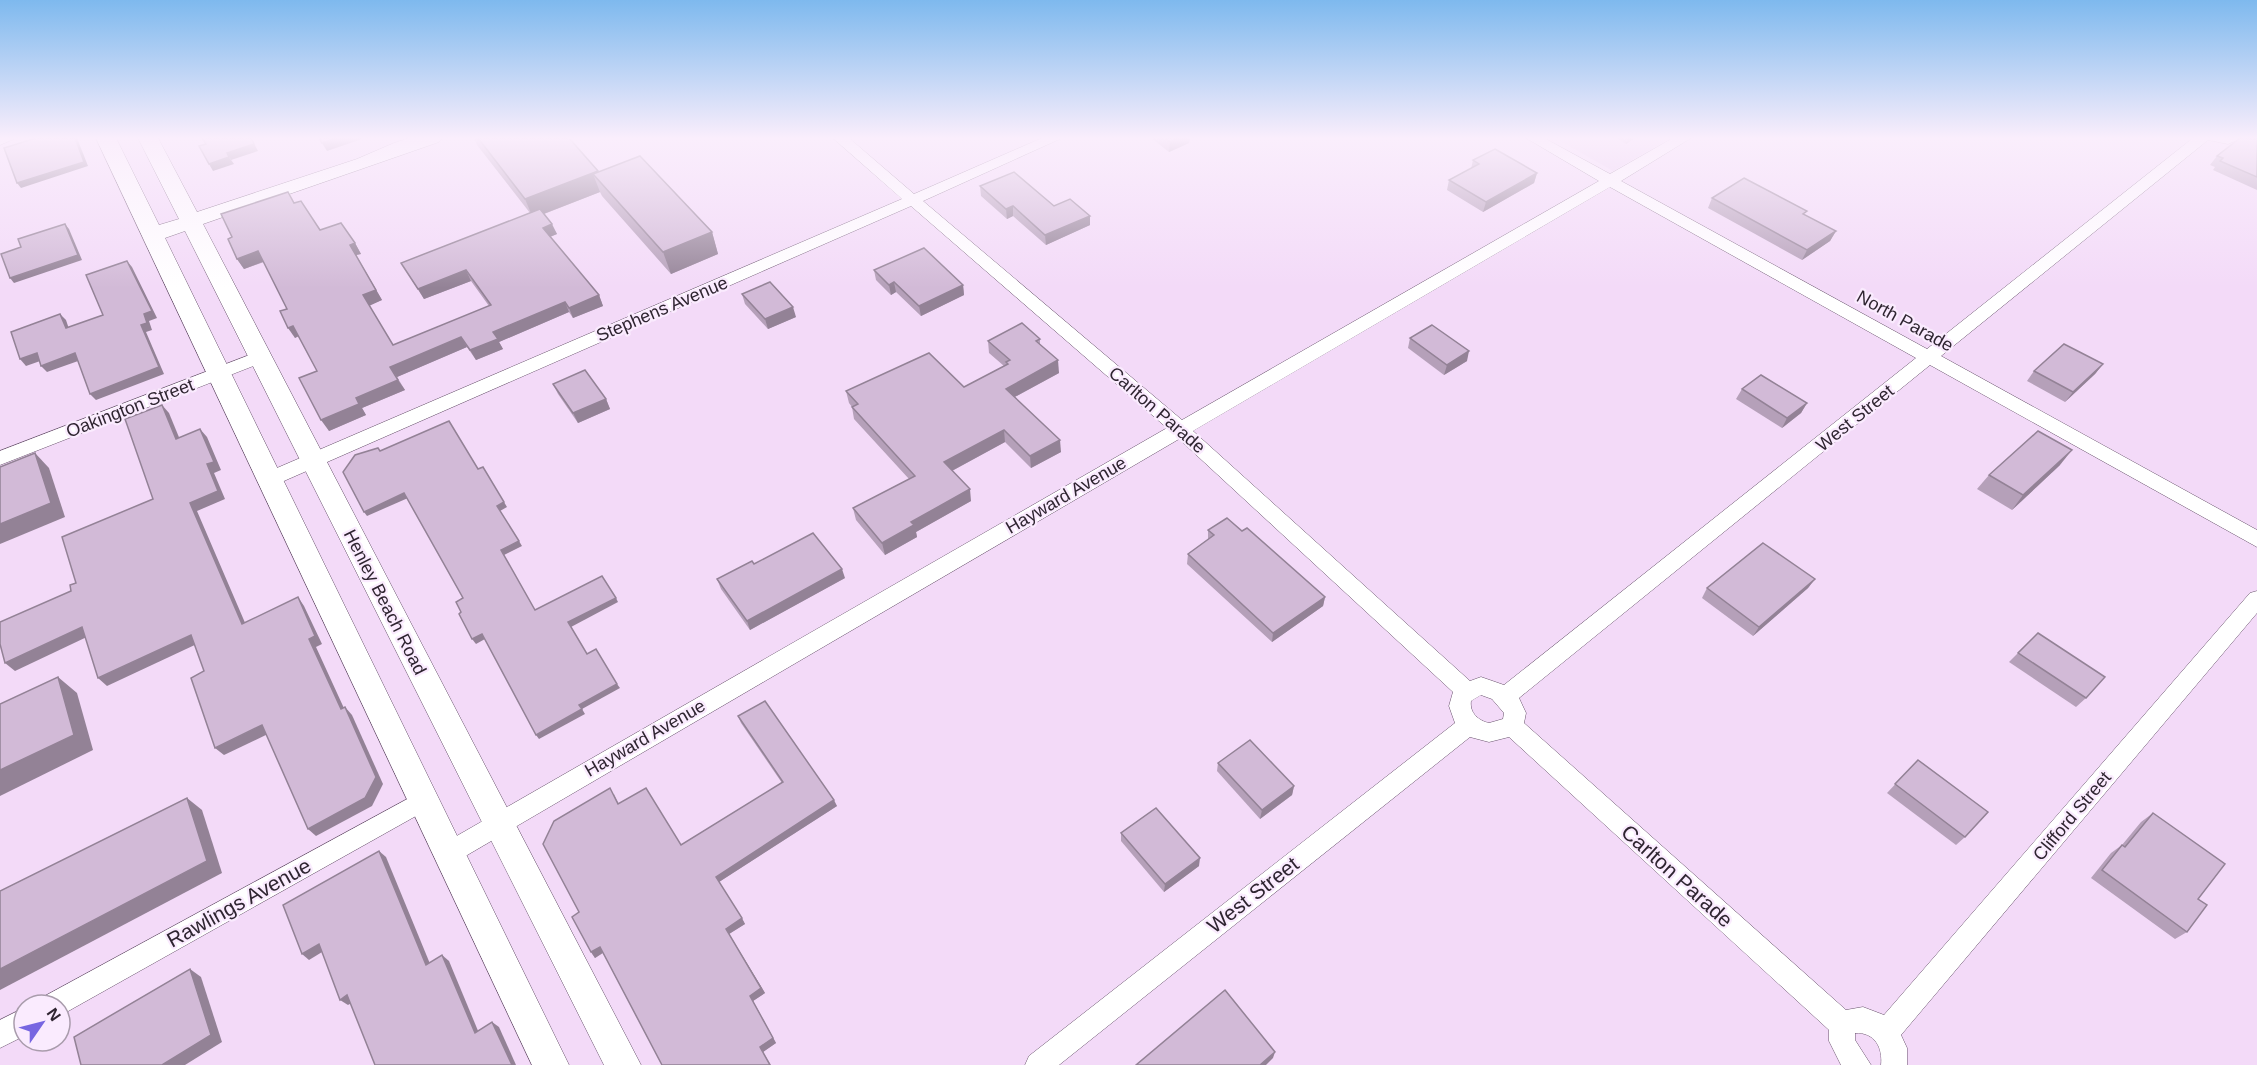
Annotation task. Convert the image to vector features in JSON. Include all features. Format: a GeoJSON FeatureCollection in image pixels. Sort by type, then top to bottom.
{"type":"FeatureCollection","features":[{"type":"Feature","properties":{"kind":"main road"},"geometry":{"type":"LineString","coordinates":[[130,188],[551,1065]]}},
{"type":"Feature","properties":{"kind":"main road","name":"Henley Beach Road"},"geometry":{"type":"LineString","coordinates":[[173,188],[623,1065]]}},
{"type":"Feature","properties":{"kind":"main road"},"geometry":{"type":"LineString","coordinates":[[152,235],[288,188]]}},
{"type":"Feature","properties":{"kind":"street","name":"Carlton Parade"},"geometry":{"type":"LineString","coordinates":[[900,188],[1180,429],[1466,690]]}},
{"type":"Feature","properties":{"kind":"street","name":"Stephens Avenue"},"geometry":{"type":"LineString","coordinates":[[270,479],[940,188]]}},
{"type":"Feature","properties":{"kind":"street","name":"Hayward Avenue"},"geometry":{"type":"LineString","coordinates":[[449,853],[1599,188]]}},
{"type":"Feature","properties":{"kind":"street","name":"North Parade"},"geometry":{"type":"LineString","coordinates":[[1619,188],[2257,539]]}},
{"type":"Feature","properties":{"kind":"street","name":"West Street"},"geometry":{"type":"LineString","coordinates":[[1506,696],[2140,188]]}},
{"type":"Feature","properties":{"kind":"street","name":"Oakington Street"},"geometry":{"type":"LineString","coordinates":[[0,458],[260,357]]}},
{"type":"Feature","properties":{"kind":"street","name":"Clifford Street"},"geometry":{"type":"LineString","coordinates":[[1886,1033],[2257,598]]}},
{"type":"Feature","properties":{"kind":"street"},"geometry":{"type":"LineString","coordinates":[[1481,686],[1491,687],[1506,696],[1514,711],[1511,725],[1503,731],[1492,733],[1480,731],[1469,724],[1460,713],[1459,700],[1466,690],[1481,686]]}},
{"type":"Feature","properties":{"kind":"street","name":"West Street"},"geometry":{"type":"LineString","coordinates":[[1038,1065],[1469,724]]}},
{"type":"Feature","properties":{"kind":"street","name":"Carlton Parade"},"geometry":{"type":"LineString","coordinates":[[1511,725],[1844,1026]]}},
{"type":"Feature","properties":{"kind":"street","name":"Rawlings Avenue"},"geometry":{"type":"LineString","coordinates":[[72,995],[424,800]]}},
{"type":"Feature","properties":{"kind":"street"},"geometry":{"type":"LineString","coordinates":[[1858,1065],[1843,1047],[1841,1036],[1844,1026],[1852,1020],[1863,1020],[1875,1024],[1886,1033],[1893,1044],[1896,1055],[1894,1065]]}},
{"type":"Feature","properties":{"kind":"building"},"geometry":{"type":"Polygon","coordinates":[[[516,188],[554,188],[525,199],[516,188]]]}},
{"type":"Feature","properties":{"kind":"building"},"geometry":{"type":"Polygon","coordinates":[[[605,188],[670,188],[712,232],[663,252],[605,188]]]}},
{"type":"Feature","properties":{"kind":"building"},"geometry":{"type":"Polygon","coordinates":[[[982,188],[1032,188],[1054,206],[1070,199],[1090,216],[1045,235],[1013,206],[1006,209],[982,188]]]}},
{"type":"Feature","properties":{"kind":"building"},"geometry":{"type":"Polygon","coordinates":[[[1462,188],[1511,188],[1486,202],[1462,188]]]}},
{"type":"Feature","properties":{"kind":"building"},"geometry":{"type":"Polygon","coordinates":[[[1728,188],[1763,188],[1807,211],[1803,214],[1836,231],[1807,250],[1712,198],[1728,188]]]}},
{"type":"Feature","properties":{"kind":"building"},"geometry":{"type":"Polygon","coordinates":[[[288,192],[294,203],[301,201],[320,230],[341,223],[355,243],[350,245],[376,290],[363,295],[393,345],[491,305],[466,270],[418,289],[401,263],[540,209],[552,224],[543,228],[599,295],[569,308],[565,302],[493,332],[498,339],[470,350],[461,337],[390,367],[398,380],[356,398],[359,404],[321,420],[299,378],[317,371],[293,326],[288,328],[280,311],[287,309],[258,251],[237,259],[228,239],[232,237],[221,214],[288,192]]]}},
{"type":"Feature","properties":{"kind":"building"},"geometry":{"type":"Polygon","coordinates":[[[65,224],[78,255],[10,278],[1,254],[21,247],[18,239],[65,224]]]}},
{"type":"Feature","properties":{"kind":"building"},"geometry":{"type":"Polygon","coordinates":[[[924,248],[963,285],[919,306],[894,282],[889,285],[874,270],[924,248]]]}},
{"type":"Feature","properties":{"kind":"building"},"geometry":{"type":"Polygon","coordinates":[[[127,261],[152,311],[144,314],[147,323],[141,325],[159,367],[90,394],[75,353],[41,366],[37,353],[20,359],[11,332],[60,314],[66,328],[103,315],[86,275],[127,261]]]}},
{"type":"Feature","properties":{"kind":"building"},"geometry":{"type":"Polygon","coordinates":[[[770,282],[793,307],[765,319],[742,294],[770,282]]]}},
{"type":"Feature","properties":{"kind":"building"},"geometry":{"type":"Polygon","coordinates":[[[1022,323],[1040,339],[1036,341],[1058,360],[1006,389],[1060,440],[1030,456],[1004,430],[944,462],[970,489],[911,522],[914,525],[882,543],[853,508],[915,476],[852,407],[858,404],[846,391],[929,353],[964,387],[1008,364],[1006,362],[1010,360],[988,341],[1022,323]]]}},
{"type":"Feature","properties":{"kind":"building"},"geometry":{"type":"Polygon","coordinates":[[[1432,325],[1469,351],[1447,365],[1410,338],[1432,325]]]}},
{"type":"Feature","properties":{"kind":"building"},"geometry":{"type":"Polygon","coordinates":[[[2064,344],[2103,364],[2073,392],[2034,371],[2064,344]]]}},
{"type":"Feature","properties":{"kind":"building"},"geometry":{"type":"Polygon","coordinates":[[[585,370],[606,399],[573,413],[553,384],[585,370]]]}},
{"type":"Feature","properties":{"kind":"building"},"geometry":{"type":"Polygon","coordinates":[[[1761,375],[1807,403],[1787,418],[1742,389],[1761,375]]]}},
{"type":"Feature","properties":{"kind":"building"},"geometry":{"type":"Polygon","coordinates":[[[162,405],[176,439],[200,429],[214,462],[207,464],[218,491],[190,503],[242,624],[298,597],[315,636],[309,639],[341,709],[345,707],[376,777],[365,798],[308,829],[262,725],[215,748],[191,678],[204,671],[191,635],[98,678],[82,627],[5,663],[0,644],[0,622],[71,591],[70,585],[76,583],[62,537],[153,499],[125,419],[162,405]]]}},
{"type":"Feature","properties":{"kind":"building"},"geometry":{"type":"Polygon","coordinates":[[[449,421],[478,469],[483,467],[504,502],[497,506],[519,541],[501,550],[535,610],[602,576],[616,598],[568,622],[587,654],[596,649],[617,684],[579,705],[582,709],[536,735],[482,634],[472,639],[459,614],[461,612],[456,602],[463,598],[404,493],[364,512],[343,472],[355,455],[378,448],[380,451],[449,421]]]}},
{"type":"Feature","properties":{"kind":"building"},"geometry":{"type":"Polygon","coordinates":[[[2038,431],[2072,450],[2023,495],[1989,475],[2038,431]]]}},
{"type":"Feature","properties":{"kind":"building"},"geometry":{"type":"Polygon","coordinates":[[[35,453],[51,503],[0,524],[0,467],[35,453]]]}},
{"type":"Feature","properties":{"kind":"building"},"geometry":{"type":"Polygon","coordinates":[[[1227,518],[1242,531],[1247,528],[1325,597],[1273,633],[1188,554],[1214,535],[1208,530],[1227,518]]]}},
{"type":"Feature","properties":{"kind":"building"},"geometry":{"type":"Polygon","coordinates":[[[813,533],[842,569],[747,621],[717,579],[752,561],[754,564],[813,533]]]}},
{"type":"Feature","properties":{"kind":"building"},"geometry":{"type":"Polygon","coordinates":[[[1763,543],[1815,579],[1759,627],[1707,588],[1763,543]]]}},
{"type":"Feature","properties":{"kind":"building"},"geometry":{"type":"Polygon","coordinates":[[[2038,633],[2105,677],[2086,698],[2018,653],[2038,633]]]}},
{"type":"Feature","properties":{"kind":"building"},"geometry":{"type":"Polygon","coordinates":[[[58,677],[74,735],[0,770],[0,704],[58,677]]]}},
{"type":"Feature","properties":{"kind":"building"},"geometry":{"type":"Polygon","coordinates":[[[765,701],[834,800],[716,877],[742,918],[726,929],[761,988],[750,996],[773,1038],[760,1047],[770,1065],[662,1065],[600,947],[591,952],[572,917],[579,912],[543,844],[554,821],[610,788],[618,804],[646,788],[681,845],[783,782],[738,716],[765,701]]]}},
{"type":"Feature","properties":{"kind":"building"},"geometry":{"type":"Polygon","coordinates":[[[1250,740],[1294,786],[1262,810],[1218,763],[1250,740]]]}},
{"type":"Feature","properties":{"kind":"building"},"geometry":{"type":"Polygon","coordinates":[[[1918,760],[1988,812],[1965,837],[1895,784],[1918,760]]]}},
{"type":"Feature","properties":{"kind":"building"},"geometry":{"type":"Polygon","coordinates":[[[187,798],[207,861],[0,969],[0,891],[187,798]]]}},
{"type":"Feature","properties":{"kind":"building"},"geometry":{"type":"Polygon","coordinates":[[[1156,808],[1200,858],[1165,884],[1121,833],[1156,808]]]}},
{"type":"Feature","properties":{"kind":"building"},"geometry":{"type":"Polygon","coordinates":[[[2153,813],[2225,864],[2198,899],[2207,905],[2187,932],[2102,870],[2122,845],[2125,847],[2153,813]]]}},
{"type":"Feature","properties":{"kind":"building"},"geometry":{"type":"Polygon","coordinates":[[[379,851],[426,965],[442,955],[475,1033],[492,1022],[512,1065],[375,1065],[347,995],[340,1000],[319,944],[302,954],[283,905],[379,851]]]}},
{"type":"Feature","properties":{"kind":"building"},"geometry":{"type":"Polygon","coordinates":[[[190,969],[211,1035],[162,1065],[81,1065],[74,1037],[190,969]]]}},
{"type":"Feature","properties":{"kind":"building"},"geometry":{"type":"Polygon","coordinates":[[[1225,990],[1275,1052],[1260,1065],[1136,1065],[1225,990]]]}}]}
